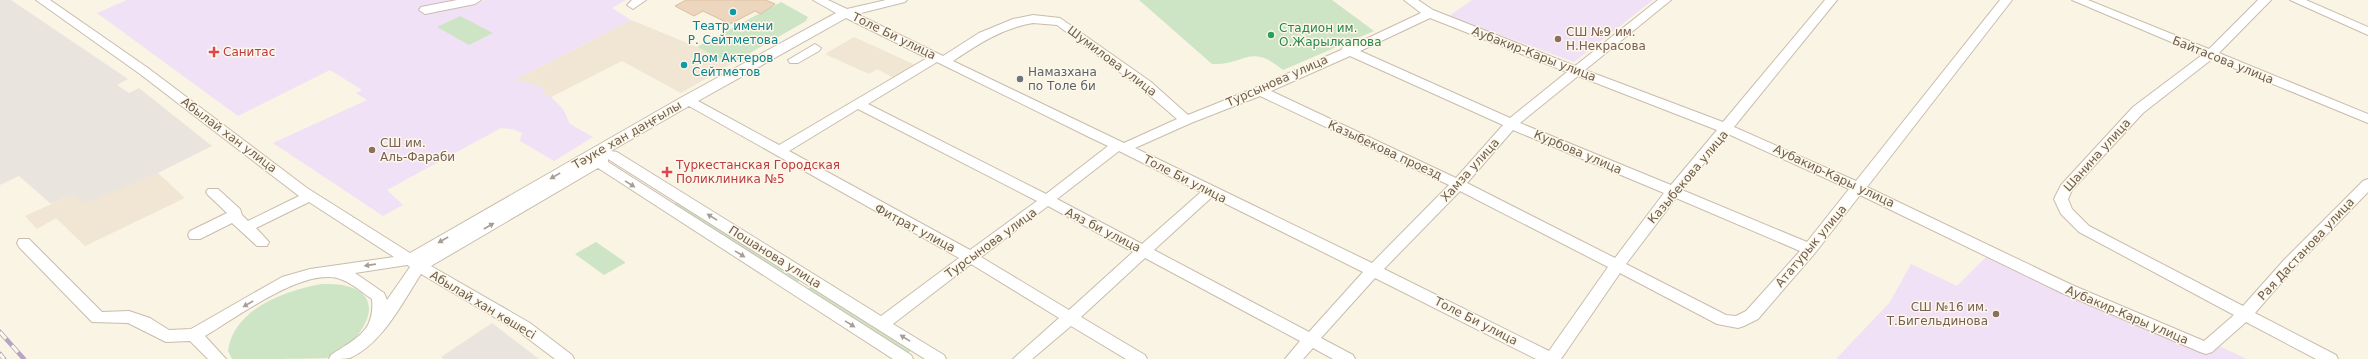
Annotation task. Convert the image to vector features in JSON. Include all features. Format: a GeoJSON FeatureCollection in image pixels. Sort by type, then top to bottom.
{"type":"FeatureCollection","features":[{"type":"Feature","properties":{"kind":"street","name":"Абылай хан улица"},"geometry":{"type":"LineString","coordinates":[[42,0],[144,71],[310,196],[414,263]]}},
{"type":"Feature","properties":{"kind":"street"},"geometry":{"type":"LineString","coordinates":[[426,10],[475,0]]}},
{"type":"Feature","properties":{"kind":"street","name":"Толе Би улица"},"geometry":{"type":"LineString","coordinates":[[819,0],[1121,147],[1209,192],[1374,270],[1551,359]]}},
{"type":"Feature","properties":{"kind":"street"},"geometry":{"type":"LineString","coordinates":[[846,13],[900,0]]}},
{"type":"Feature","properties":{"kind":"street","name":"Аубакир-Кары улица"},"geometry":{"type":"LineString","coordinates":[[1410,0],[1429,13],[1728,129],[1798,159],[2067,289],[2206,348],[2244,315]]}},
{"type":"Feature","properties":{"kind":"street","name":"Хамза улица"},"geometry":{"type":"LineString","coordinates":[[1293,359],[1374,270],[1458,184],[1512,124],[1576,70],[1664,0]]}},
{"type":"Feature","properties":{"kind":"street","name":"Казыбекова улица"},"geometry":{"type":"LineString","coordinates":[[1551,359],[1616,267],[1674,192],[1728,129],[1831,0]]}},
{"type":"Feature","properties":{"kind":"street","name":"Ататурык улица"},"geometry":{"type":"LineString","coordinates":[[1616,267],[1723,320],[1738,322],[1752,315],[1810,249],[2006,0]]}},
{"type":"Feature","properties":{"kind":"street","name":"Байтасова улица"},"geometry":{"type":"LineString","coordinates":[[2078,0],[2368,119]]}},
{"type":"Feature","properties":{"kind":"street","name":"Шанина улица"},"geometry":{"type":"LineString","coordinates":[[2265,0],[2210,55],[2182,74],[2138,110],[2066,188],[2061,199],[2066,211],[2084,229],[2244,315],[2330,359]]}},
{"type":"Feature","properties":{"kind":"street"},"geometry":{"type":"LineString","coordinates":[[2296,0],[2368,31]]}},
{"type":"Feature","properties":{"kind":"street","name":"Тәуке хан даңғылы"},"geometry":{"type":"LineString","coordinates":[[414,263],[692,103],[838,24],[846,13]]}},
{"type":"Feature","properties":{"kind":"street","name":"Турсынова улица"},"geometry":{"type":"LineString","coordinates":[[882,324],[1002,231],[1047,202],[1121,147],[1260,91],[1348,50],[1404,27],[1429,13]]}},
{"type":"Feature","properties":{"kind":"street","name":"Шумилова улица"},"geometry":{"type":"LineString","coordinates":[[779,150],[858,104],[983,36],[1017,22],[1032,19],[1060,22],[1146,85],[1186,120]]}},
{"type":"Feature","properties":{"kind":"street"},"geometry":{"type":"LineString","coordinates":[[794,60],[815,48]]}},
{"type":"Feature","properties":{"kind":"street","name":"Курбова улица"},"geometry":{"type":"LineString","coordinates":[[1348,50],[1512,124],[1810,249]]}},
{"type":"Feature","properties":{"kind":"street","name":"Казыбекова проезд"},"geometry":{"type":"LineString","coordinates":[[1260,91],[1458,184],[1616,267]]}},
{"type":"Feature","properties":{"kind":"street","name":"Тәуке хан даңғылы"},"geometry":{"type":"LineString","coordinates":[[414,263],[612,154],[692,103]]}},
{"type":"Feature","properties":{"kind":"street","name":"Фитрат улица"},"geometry":{"type":"LineString","coordinates":[[692,103],[779,150],[858,197],[970,257],[1070,318],[1128,356]]}},
{"type":"Feature","properties":{"kind":"street","name":"Аяз би улица"},"geometry":{"type":"LineString","coordinates":[[858,104],[964,156],[1047,202],[1145,251],[1347,359]]}},
{"type":"Feature","properties":{"kind":"street","name":"Пошанова улица"},"geometry":{"type":"LineString","coordinates":[[612,154],[938,359]]}},
{"type":"Feature","properties":{"kind":"street","name":"Пошанова улица"},"geometry":{"type":"LineString","coordinates":[[598,162],[905,359]]}},
{"type":"Feature","properties":{"kind":"street","name":"Рая Дастанова улица"},"geometry":{"type":"LineString","coordinates":[[2244,315],[2290,264],[2368,184]]}},
{"type":"Feature","properties":{"kind":"street"},"geometry":{"type":"LineString","coordinates":[[213,192],[235,212],[234,216],[245,228],[262,242]]}},
{"type":"Feature","properties":{"kind":"street"},"geometry":{"type":"LineString","coordinates":[[1020,359],[1070,318],[1209,192]]}},
{"type":"Feature","properties":{"kind":"street"},"geometry":{"type":"LineString","coordinates":[[245,228],[310,196]]}},
{"type":"Feature","properties":{"kind":"street"},"geometry":{"type":"LineString","coordinates":[[195,234],[234,216]]}},
{"type":"Feature","properties":{"kind":"street"},"geometry":{"type":"LineString","coordinates":[[24,243],[98,318],[128,317],[144,322],[166,336],[194,335],[287,281],[330,271],[414,263]]}},
{"type":"Feature","properties":{"kind":"street"},"geometry":{"type":"LineString","coordinates":[[337,359],[364,341],[377,327],[414,263]]}},
{"type":"Feature","properties":{"kind":"street","name":"Абылай хан көшесі"},"geometry":{"type":"LineString","coordinates":[[414,263],[524,327],[566,359]]}},
{"type":"Feature","properties":{"kind":"street"},"geometry":{"type":"LineString","coordinates":[[330,271],[354,278],[379,297],[381,313],[377,327]]}},
{"type":"Feature","properties":{"kind":"street"},"geometry":{"type":"LineString","coordinates":[[194,335],[218,359]]}},
{"type":"Feature","properties":{"kind":"shaded area"},"geometry":{"type":"Polygon","coordinates":[[[0,0],[11,0],[128,79],[117,85],[129,93],[139,88],[212,146],[158,173],[86,203],[71,195],[51,204],[19,176],[0,185],[0,0]]]}},
{"type":"Feature","properties":{"kind":"shaded area"},"geometry":{"type":"Polygon","coordinates":[[[127,0],[467,0],[475,4],[485,0],[626,0],[612,8],[631,20],[511,82],[523,81],[544,88],[543,93],[551,97],[563,109],[570,124],[593,137],[554,161],[520,141],[522,133],[512,129],[501,128],[387,190],[403,205],[383,216],[273,143],[367,100],[356,93],[362,90],[330,70],[238,116],[97,13],[127,0]]]}},
{"type":"Feature","properties":{"kind":"shaded area","name":"СШ №9 им. Н.Некрасова"},"geometry":{"type":"Polygon","coordinates":[[[1472,0],[1653,0],[1574,62],[1449,16],[1472,0]]]}},
{"type":"Feature","properties":{"kind":"shaded area"},"geometry":{"type":"Polygon","coordinates":[[[631,20],[697,47],[731,64],[681,93],[622,61],[551,97],[509,83],[631,20]]]}},
{"type":"Feature","properties":{"kind":"shaded area"},"geometry":{"type":"Polygon","coordinates":[[[854,37],[915,65],[894,78],[877,69],[869,74],[825,54],[854,37]]]}},
{"type":"Feature","properties":{"kind":"shaded area"},"geometry":{"type":"Polygon","coordinates":[[[158,173],[185,198],[85,246],[56,218],[37,229],[25,216],[71,195],[124,186],[158,173]]]}},
{"type":"Feature","properties":{"kind":"shaded area","name":"СШ №16 им. Т.Бигельдинова"},"geometry":{"type":"Polygon","coordinates":[[[1986,257],[2208,355],[2219,346],[2247,359],[1836,359],[1890,302],[1911,264],[1957,286],[1986,257]]]}},
{"type":"Feature","properties":{"kind":"shaded area"},"geometry":{"type":"Polygon","coordinates":[[[492,323],[539,359],[444,359],[441,357],[492,323]]]}},
{"type":"Feature","properties":{"kind":"green space","name":"Стадион им. О.Жарылкапова"},"geometry":{"type":"Polygon","coordinates":[[[1139,0],[1332,0],[1374,31],[1283,70],[1272,62],[1254,56],[1223,64],[1212,64],[1139,0]]]}},
{"type":"Feature","properties":{"kind":"green space"},"geometry":{"type":"Polygon","coordinates":[[[781,2],[808,17],[806,21],[731,64],[697,47],[781,2]]]}},
{"type":"Feature","properties":{"kind":"green space"},"geometry":{"type":"Polygon","coordinates":[[[460,16],[493,33],[469,45],[437,27],[460,16]]]}},
{"type":"Feature","properties":{"kind":"green space"},"geometry":{"type":"Polygon","coordinates":[[[679,201],[802,279],[794,284],[671,206],[679,201]]]}},
{"type":"Feature","properties":{"kind":"green space"},"geometry":{"type":"Polygon","coordinates":[[[596,242],[625,263],[604,275],[575,254],[596,242]]]}},
{"type":"Feature","properties":{"kind":"green space"},"geometry":{"type":"Polygon","coordinates":[[[322,284],[345,285],[360,291],[367,301],[369,312],[365,325],[356,337],[343,349],[327,358],[232,359],[228,351],[232,336],[250,313],[263,304],[278,297],[293,291],[322,284]]]}},
{"type":"Feature","properties":{"kind":"green space"},"geometry":{"type":"Polygon","coordinates":[[[813,285],[913,349],[906,355],[805,291],[813,285]]]}},
{"type":"Feature","properties":{"kind":"building"},"geometry":{"type":"Polygon","coordinates":[[[686,0],[766,0],[775,4],[761,14],[755,11],[730,24],[703,11],[694,16],[675,6],[686,0]]]}},
{"type":"Feature","properties":{"kind":"railway"},"geometry":{"type":"LineString","coordinates":[[0,332],[24,359]]}},
{"type":"Feature","properties":{"kind":"railway"},"geometry":{"type":"LineString","coordinates":[[0,354],[4,359]]}},
{"type":"Feature","properties":{"kind":"place","name":"Театр имени Р. Сейтметова"},"geometry":{"type":"Point","coordinates":[733,12]}},
{"type":"Feature","properties":{"kind":"place","name":"Стадион им. О.Жарылкапова"},"geometry":{"type":"Point","coordinates":[1271,35]}},
{"type":"Feature","properties":{"kind":"place","name":"СШ №9 им. Н.Некрасова"},"geometry":{"type":"Point","coordinates":[1558,39]}},
{"type":"Feature","properties":{"kind":"place","name":"Санитас"},"geometry":{"type":"Point","coordinates":[214,52]}},
{"type":"Feature","properties":{"kind":"place","name":"Дом Актеров Сейтметов"},"geometry":{"type":"Point","coordinates":[684,65]}},
{"type":"Feature","properties":{"kind":"place","name":"Намазхана по Толе би"},"geometry":{"type":"Point","coordinates":[1020,79]}},
{"type":"Feature","properties":{"kind":"place","name":"СШ им. Аль-Фараби"},"geometry":{"type":"Point","coordinates":[372,150]}},
{"type":"Feature","properties":{"kind":"place","name":"Туркестанская Городская Поликлиника №5"},"geometry":{"type":"Point","coordinates":[667,172]}},
{"type":"Feature","properties":{"kind":"place","name":"СШ №16 им. Т.Бигельдинова"},"geometry":{"type":"Point","coordinates":[1996,314]}}]}
